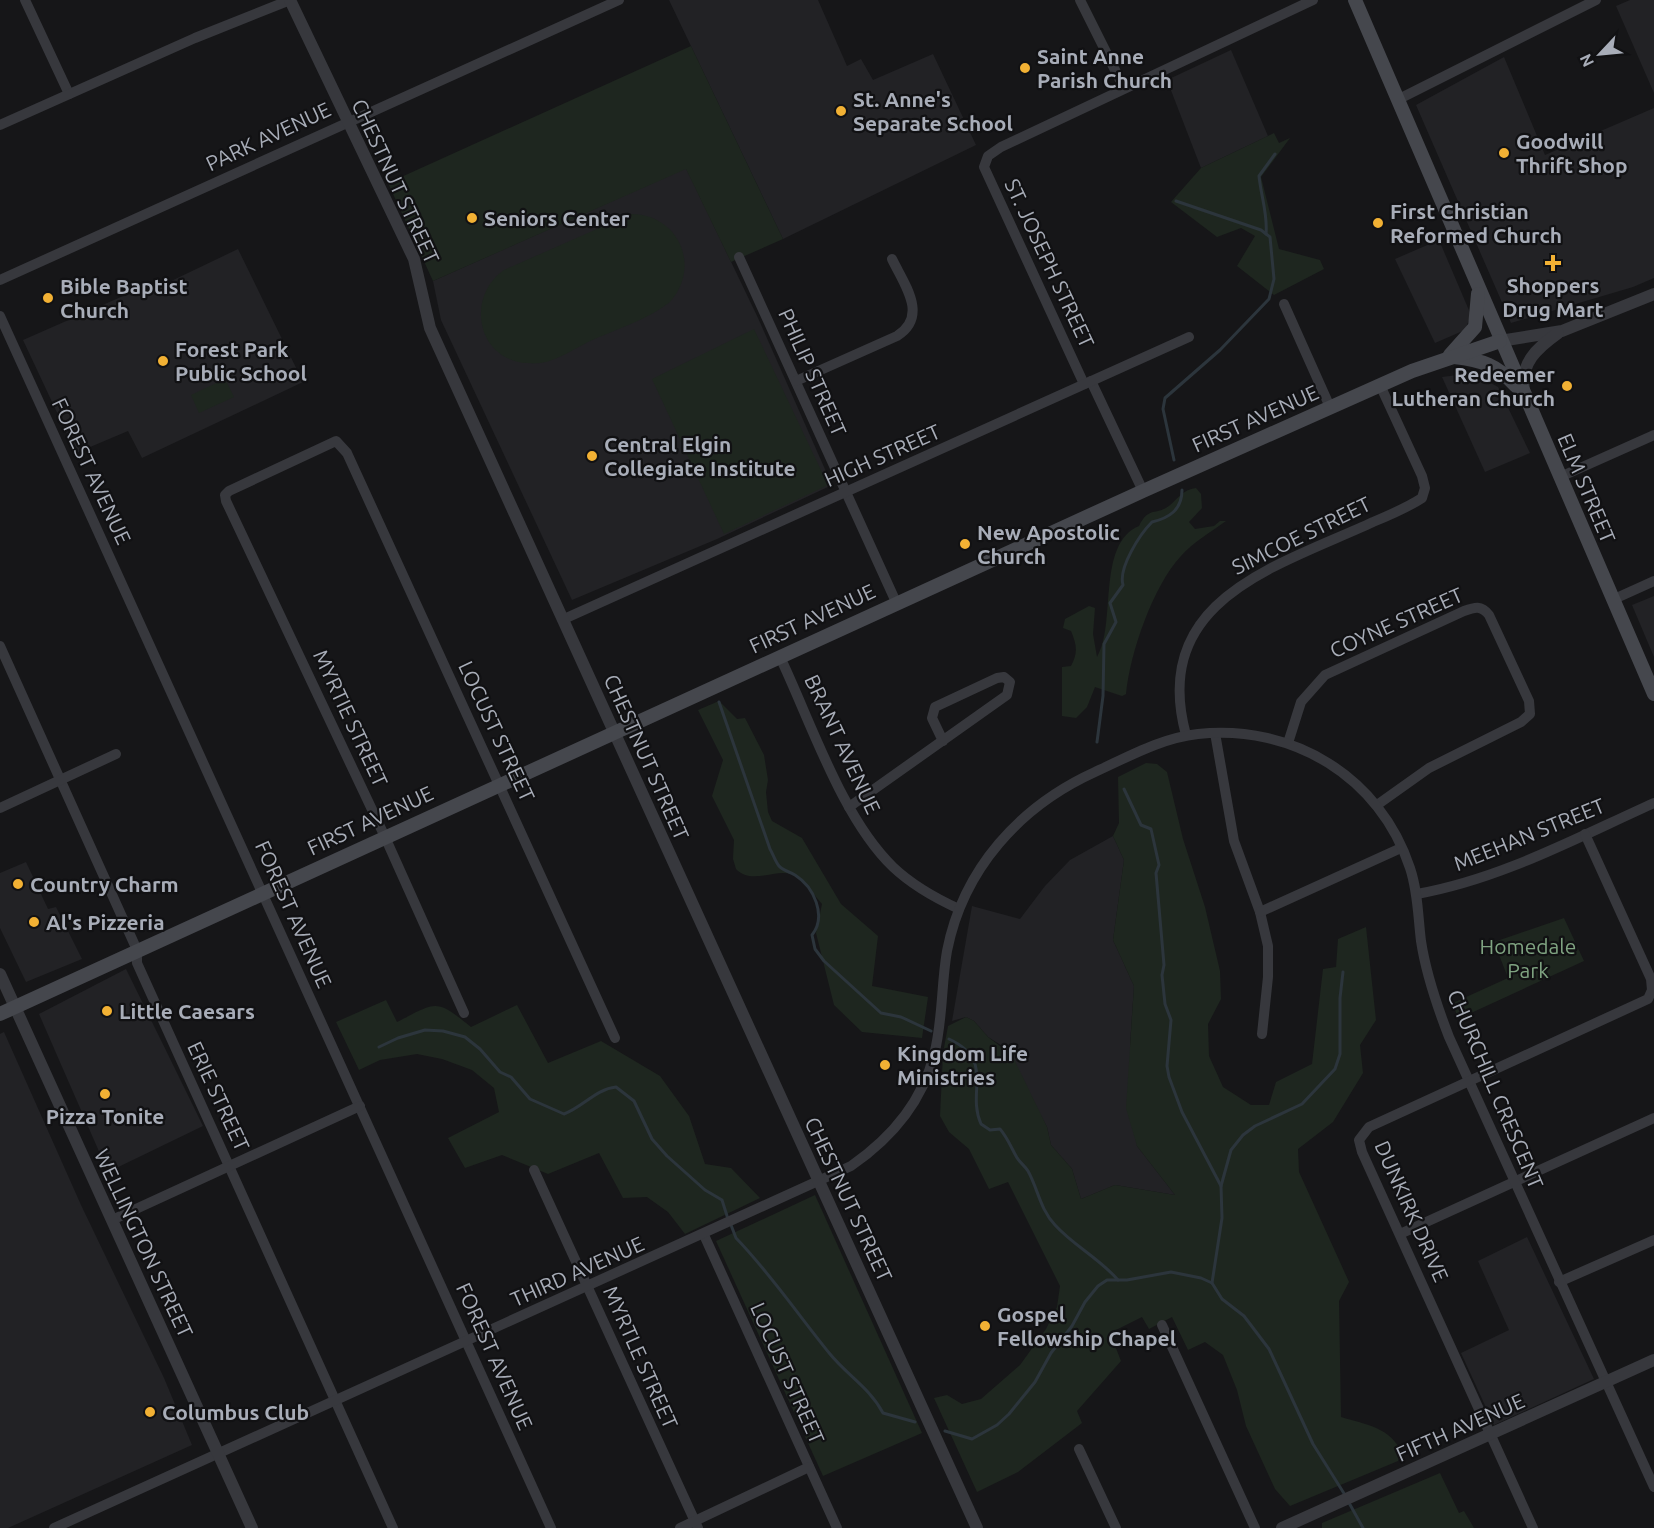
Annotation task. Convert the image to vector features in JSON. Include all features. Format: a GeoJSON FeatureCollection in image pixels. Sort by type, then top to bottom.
{"type":"FeatureCollection","features":[{"type":"Feature","properties":{"kind":"main road","name":"ELM STREET"},"geometry":{"type":"LineString","coordinates":[[1354,0],[1654,694]]}},
{"type":"Feature","properties":{"kind":"main road"},"geometry":{"type":"LineString","coordinates":[[1449,357],[1476,326],[1478,288]]}},
{"type":"Feature","properties":{"kind":"main road","name":"FIRST AVENUE"},"geometry":{"type":"LineString","coordinates":[[0,1014],[896,602],[1330,407],[1449,357],[1500,341]]}},
{"type":"Feature","properties":{"kind":"main road"},"geometry":{"type":"LineString","coordinates":[[1449,357],[1475,359],[1492,365],[1524,395]]}},
{"type":"Feature","properties":{"kind":"street"},"geometry":{"type":"LineString","coordinates":[[25,0],[69,94]]}},
{"type":"Feature","properties":{"kind":"street"},"geometry":{"type":"LineString","coordinates":[[0,125],[188,41],[290,0]]}},
{"type":"Feature","properties":{"kind":"street","name":"CHESTNUT STREET"},"geometry":{"type":"LineString","coordinates":[[290,0],[414,259],[430,328],[977,1528]]}},
{"type":"Feature","properties":{"kind":"street","name":"PARK AVENUE"},"geometry":{"type":"LineString","coordinates":[[0,280],[619,0]]}},
{"type":"Feature","properties":{"kind":"street"},"geometry":{"type":"LineString","coordinates":[[1080,0],[1124,88],[1313,0]]}},
{"type":"Feature","properties":{"kind":"street"},"geometry":{"type":"LineString","coordinates":[[1397,100],[1596,0]]}},
{"type":"Feature","properties":{"kind":"street","name":"ST. JOSEPH STREET"},"geometry":{"type":"LineString","coordinates":[[1124,88],[1001,147],[987,158],[984,167],[1087,383],[1143,491]]}},
{"type":"Feature","properties":{"kind":"street","name":"PHILIP STREET"},"geometry":{"type":"LineString","coordinates":[[739,257],[896,602]]}},
{"type":"Feature","properties":{"kind":"street"},"geometry":{"type":"LineString","coordinates":[[796,381],[897,336],[909,326],[914,317],[913,302],[892,259]]}},
{"type":"Feature","properties":{"kind":"street","name":"FIRST AVENUE"},"geometry":{"type":"LineString","coordinates":[[1500,341],[1562,331],[1654,294]]}},
{"type":"Feature","properties":{"kind":"street"},"geometry":{"type":"LineString","coordinates":[[1284,304],[1330,407]]}},
{"type":"Feature","properties":{"kind":"street","name":"FOREST AVENUE"},"geometry":{"type":"LineString","coordinates":[[0,316],[551,1528]]}},
{"type":"Feature","properties":{"kind":"street"},"geometry":{"type":"LineString","coordinates":[[1524,395],[1523,376],[1531,356],[1562,331]]}},
{"type":"Feature","properties":{"kind":"street","name":"HIGH STREET"},"geometry":{"type":"LineString","coordinates":[[564,619],[1189,337]]}},
{"type":"Feature","properties":{"kind":"street","name":"SIMCOE STREET"},"geometry":{"type":"LineString","coordinates":[[1186,735],[1180,698],[1184,663],[1194,636],[1218,602],[1245,582],[1422,498],[1425,488],[1422,476],[1380,385]]}},
{"type":"Feature","properties":{"kind":"street"},"geometry":{"type":"LineString","coordinates":[[1560,477],[1654,435]]}},
{"type":"Feature","properties":{"kind":"street","name":"LOCUST STREET"},"geometry":{"type":"LineString","coordinates":[[229,506],[225,495],[229,491],[331,442],[339,442],[344,447],[615,1038]]}},
{"type":"Feature","properties":{"kind":"street","name":"MYRTIE STREET"},"geometry":{"type":"LineString","coordinates":[[229,506],[385,837],[464,1013]]}},
{"type":"Feature","properties":{"kind":"street"},"geometry":{"type":"LineString","coordinates":[[1612,600],[1654,581]]}},
{"type":"Feature","properties":{"kind":"street","name":"COYNE STREET"},"geometry":{"type":"LineString","coordinates":[[1288,743],[1301,702],[1325,675],[1464,611],[1476,607],[1484,609],[1491,619],[1527,696],[1530,714],[1521,722],[1429,768],[1377,805]]}},
{"type":"Feature","properties":{"kind":"street","name":"ERIE STREET"},"geometry":{"type":"LineString","coordinates":[[0,646],[137,950],[138,964],[393,1528]]}},
{"type":"Feature","properties":{"kind":"street","name":"BRANT AVENUE"},"geometry":{"type":"LineString","coordinates":[[780,657],[860,827],[893,867],[936,898],[959,909]]}},
{"type":"Feature","properties":{"kind":"street"},"geometry":{"type":"LineString","coordinates":[[849,807],[943,741],[1006,695],[1010,682],[1004,677],[997,678],[935,708],[932,718],[943,741]]}},
{"type":"Feature","properties":{"kind":"street","name":"CHURCHILL CRESCENT"},"geometry":{"type":"LineString","coordinates":[[819,1181],[851,1166],[877,1147],[897,1126],[916,1098],[934,1055],[947,951],[959,909],[972,882],[993,850],[1038,804],[1075,781],[1157,744],[1186,735],[1239,732],[1288,743],[1334,765],[1377,805],[1401,848],[1416,894],[1421,942],[1431,986],[1449,1037],[1654,1487]]}},
{"type":"Feature","properties":{"kind":"street"},"geometry":{"type":"LineString","coordinates":[[1215,733],[1234,841],[1260,912],[1269,961],[1262,1034]]}},
{"type":"Feature","properties":{"kind":"street"},"geometry":{"type":"LineString","coordinates":[[0,808],[116,754]]}},
{"type":"Feature","properties":{"kind":"street","name":"MEEHAN STREET"},"geometry":{"type":"LineString","coordinates":[[1416,894],[1475,881],[1654,803]]}},
{"type":"Feature","properties":{"kind":"street","name":"DUNKIRK DRIVE"},"geometry":{"type":"LineString","coordinates":[[1533,1528],[1362,1152],[1360,1137],[1369,1128],[1641,1004],[1651,994],[1651,978],[1585,834]]}},
{"type":"Feature","properties":{"kind":"street"},"geometry":{"type":"LineString","coordinates":[[1260,912],[1401,848]]}},
{"type":"Feature","properties":{"kind":"street","name":"WELLINGTON STREET"},"geometry":{"type":"LineString","coordinates":[[0,974],[252,1528]]}},
{"type":"Feature","properties":{"kind":"street"},"geometry":{"type":"LineString","coordinates":[[112,1221],[360,1106]]}},
{"type":"Feature","properties":{"kind":"street"},"geometry":{"type":"LineString","coordinates":[[1400,1234],[1654,1118]]}},
{"type":"Feature","properties":{"kind":"street","name":"MYRTLE STREET"},"geometry":{"type":"LineString","coordinates":[[534,1170],[696,1525]]}},
{"type":"Feature","properties":{"kind":"street","name":"THIRD AVENUE"},"geometry":{"type":"LineString","coordinates":[[54,1528],[819,1181]]}},
{"type":"Feature","properties":{"kind":"street","name":"LOCUST STREET"},"geometry":{"type":"LineString","coordinates":[[704,1235],[837,1528]]}},
{"type":"Feature","properties":{"kind":"street"},"geometry":{"type":"LineString","coordinates":[[1559,1282],[1654,1240]]}},
{"type":"Feature","properties":{"kind":"street"},"geometry":{"type":"LineString","coordinates":[[1162,1325],[1255,1528]]}},
{"type":"Feature","properties":{"kind":"street","name":"FIFTH AVENUE"},"geometry":{"type":"LineString","coordinates":[[1282,1528],[1654,1360]]}},
{"type":"Feature","properties":{"kind":"street"},"geometry":{"type":"LineString","coordinates":[[1079,1449],[1116,1528]]}},
{"type":"Feature","properties":{"kind":"street"},"geometry":{"type":"LineString","coordinates":[[680,1528],[696,1525],[809,1467]]}},
{"type":"Feature","properties":{"kind":"shaded area","name":"St. Anne's Separate School"},"geometry":{"type":"Polygon","coordinates":[[[669,0],[818,0],[847,66],[861,59],[873,80],[933,54],[976,145],[783,239],[669,0]]]}},
{"type":"Feature","properties":{"kind":"shaded area"},"geometry":{"type":"Polygon","coordinates":[[[1630,0],[1654,0],[1654,93],[1616,6],[1630,0]]]}},
{"type":"Feature","properties":{"kind":"shaded area"},"geometry":{"type":"Polygon","coordinates":[[[1231,50],[1268,136],[1201,168],[1167,80],[1231,50]]]}},
{"type":"Feature","properties":{"kind":"shaded area"},"geometry":{"type":"Polygon","coordinates":[[[1504,57],[1545,155],[1654,108],[1654,278],[1633,287],[1511,323],[1416,105],[1504,57]]]}},
{"type":"Feature","properties":{"kind":"shaded area","name":"Central Elgin Collegiate Institute"},"geometry":{"type":"Polygon","coordinates":[[[686,168],[758,318],[832,485],[717,539],[572,600],[441,320],[433,281],[686,168]]]}},
{"type":"Feature","properties":{"kind":"shaded area"},"geometry":{"type":"Polygon","coordinates":[[[1439,240],[1471,315],[1465,330],[1435,343],[1395,259],[1439,240]]]}},
{"type":"Feature","properties":{"kind":"shaded area","name":"Forest Park Public School"},"geometry":{"type":"Polygon","coordinates":[[[238,249],[303,382],[142,458],[128,431],[76,453],[23,340],[139,289],[142,295],[238,249]]]}},
{"type":"Feature","properties":{"kind":"shaded area"},"geometry":{"type":"Polygon","coordinates":[[[1473,373],[1498,387],[1530,453],[1485,472],[1442,377],[1473,373]]]}},
{"type":"Feature","properties":{"kind":"shaded area"},"geometry":{"type":"Polygon","coordinates":[[[1654,596],[1654,657],[1632,605],[1654,596]]]}},
{"type":"Feature","properties":{"kind":"shaded area"},"geometry":{"type":"Polygon","coordinates":[[[1113,836],[1124,860],[1113,940],[1134,986],[1130,1045],[1137,1146],[1175,1195],[1115,1185],[1081,1199],[1072,1169],[1051,1145],[1047,1127],[1004,1047],[988,1037],[974,1021],[966,1017],[952,1021],[972,906],[1020,919],[1045,886],[1070,860],[1113,836]]]}},
{"type":"Feature","properties":{"kind":"shaded area"},"geometry":{"type":"Polygon","coordinates":[[[26,862],[48,909],[56,907],[82,959],[26,982],[0,928],[0,873],[26,862]]]}},
{"type":"Feature","properties":{"kind":"shaded area"},"geometry":{"type":"Polygon","coordinates":[[[126,969],[203,1126],[108,1172],[39,1014],[126,969]]]}},
{"type":"Feature","properties":{"kind":"shaded area"},"geometry":{"type":"Polygon","coordinates":[[[4,1032],[81,1205],[164,1378],[192,1445],[8,1528],[0,1528],[0,1034],[4,1032]]]}},
{"type":"Feature","properties":{"kind":"shaded area"},"geometry":{"type":"Polygon","coordinates":[[[1527,1237],[1594,1379],[1494,1425],[1461,1353],[1509,1330],[1478,1261],[1527,1237]]]}},
{"type":"Feature","properties":{"kind":"green space"},"geometry":{"type":"Polygon","coordinates":[[[691,46],[783,239],[731,262],[686,169],[433,281],[388,183],[691,46]]]}},
{"type":"Feature","properties":{"kind":"green space"},"geometry":{"type":"Polygon","coordinates":[[[1274,133],[1279,143],[1290,138],[1261,177],[1279,249],[1320,260],[1324,269],[1274,295],[1237,266],[1255,236],[1241,228],[1217,237],[1171,202],[1201,168],[1274,133]]]}},
{"type":"Feature","properties":{"kind":"green space"},"geometry":{"type":"Polygon","coordinates":[[[631,214],[647,216],[661,223],[672,232],[680,244],[684,258],[684,273],[679,288],[670,302],[641,319],[546,362],[530,363],[511,360],[497,351],[488,340],[482,326],[481,311],[484,296],[492,282],[504,270],[631,214]]]}},
{"type":"Feature","properties":{"kind":"green space"},"geometry":{"type":"Polygon","coordinates":[[[754,329],[828,485],[724,534],[652,379],[754,329]]]}},
{"type":"Feature","properties":{"kind":"green space"},"geometry":{"type":"Polygon","coordinates":[[[225,379],[234,397],[199,413],[191,395],[225,379]]]}},
{"type":"Feature","properties":{"kind":"green space"},"geometry":{"type":"Polygon","coordinates":[[[1196,488],[1201,494],[1202,508],[1189,522],[1195,529],[1214,526],[1220,521],[1226,521],[1186,551],[1161,584],[1138,640],[1126,694],[1122,696],[1095,687],[1087,707],[1076,718],[1062,716],[1062,667],[1071,666],[1076,649],[1071,631],[1063,628],[1065,619],[1089,606],[1095,608],[1093,634],[1097,657],[1103,643],[1109,586],[1117,549],[1126,535],[1139,526],[1146,516],[1164,509],[1184,492],[1196,488]]]}},
{"type":"Feature","properties":{"kind":"green space"},"geometry":{"type":"Polygon","coordinates":[[[719,701],[737,719],[745,718],[764,755],[768,780],[766,792],[768,812],[772,821],[802,838],[841,904],[878,936],[872,986],[928,997],[922,1038],[862,1032],[834,1005],[816,933],[822,904],[804,883],[791,874],[749,876],[736,869],[733,859],[734,840],[712,796],[723,760],[698,710],[719,701]]]}},
{"type":"Feature","properties":{"kind":"green space"},"geometry":{"type":"Polygon","coordinates":[[[1146,763],[1157,764],[1167,772],[1183,839],[1205,907],[1220,971],[1221,999],[1208,1024],[1209,1056],[1223,1087],[1251,1105],[1269,1105],[1276,1082],[1312,1064],[1323,969],[1336,967],[1338,939],[1366,927],[1376,1020],[1360,1045],[1363,1073],[1333,1122],[1298,1149],[1299,1172],[1349,1282],[1339,1301],[1341,1417],[1384,1432],[1397,1444],[1402,1453],[1398,1461],[1290,1506],[1275,1489],[1246,1426],[1237,1390],[1223,1355],[1205,1342],[1188,1350],[1172,1317],[1149,1329],[1142,1317],[1110,1333],[1121,1361],[1077,1411],[1082,1423],[1018,1472],[977,1492],[934,1398],[947,1395],[962,1404],[981,1399],[1020,1365],[1046,1329],[1057,1307],[1060,1286],[1008,1182],[989,1189],[969,1149],[949,1132],[940,1116],[943,1053],[948,1026],[966,1017],[974,1021],[988,1037],[1012,1055],[1047,1127],[1051,1145],[1072,1169],[1081,1199],[1115,1185],[1175,1195],[1137,1146],[1126,1108],[1134,986],[1113,940],[1124,860],[1113,836],[1119,823],[1118,777],[1146,763]]]}},
{"type":"Feature","properties":{"kind":"green space","name":"Homedale Park"},"geometry":{"type":"Polygon","coordinates":[[[1564,918],[1584,961],[1458,1019],[1453,1003],[1508,978],[1494,942],[1564,918]]]}},
{"type":"Feature","properties":{"kind":"green space"},"geometry":{"type":"Polygon","coordinates":[[[386,1000],[397,1022],[420,1010],[436,1006],[450,1011],[471,1027],[517,1005],[548,1063],[601,1041],[660,1076],[689,1116],[705,1164],[731,1168],[760,1198],[685,1234],[668,1212],[647,1197],[623,1198],[599,1153],[548,1174],[502,1155],[465,1168],[448,1138],[499,1112],[494,1088],[472,1070],[442,1059],[417,1054],[380,1060],[359,1070],[336,1022],[386,1000]]]}},
{"type":"Feature","properties":{"kind":"green space"},"geometry":{"type":"Polygon","coordinates":[[[815,1195],[922,1433],[823,1476],[716,1241],[815,1195]]]}},
{"type":"Feature","properties":{"kind":"green space"},"geometry":{"type":"Polygon","coordinates":[[[1440,1473],[1459,1513],[1464,1511],[1474,1528],[1322,1528],[1322,1523],[1440,1473]]]}},
{"type":"Feature","properties":{"kind":"waterway"},"geometry":{"type":"LineString","coordinates":[[1266,234],[1259,176],[1275,154]]}},
{"type":"Feature","properties":{"kind":"waterway"},"geometry":{"type":"LineString","coordinates":[[1174,460],[1163,409],[1165,398],[1220,350],[1269,299],[1274,279],[1270,237],[1261,230],[1176,201]]}},
{"type":"Feature","properties":{"kind":"waterway"},"geometry":{"type":"LineString","coordinates":[[1097,742],[1103,696],[1104,644],[1116,622],[1110,603],[1123,585],[1124,570],[1136,543],[1152,522],[1164,518],[1177,508],[1182,490]]}},
{"type":"Feature","properties":{"kind":"waterway"},"geometry":{"type":"LineString","coordinates":[[719,702],[775,860],[781,868],[802,880],[813,894],[818,911],[818,919],[812,935],[815,949],[824,961],[881,1013],[901,1017],[931,1031]]}},
{"type":"Feature","properties":{"kind":"waterway"},"geometry":{"type":"LineString","coordinates":[[1124,789],[1141,825],[1151,829],[1159,865],[1156,873],[1164,965],[1162,975],[1165,1004],[1171,1020],[1167,1066],[1169,1077],[1182,1112],[1221,1186]]}},
{"type":"Feature","properties":{"kind":"waterway"},"geometry":{"type":"LineString","coordinates":[[1212,1283],[1222,1218],[1221,1186],[1231,1150],[1243,1135],[1255,1126],[1302,1104],[1335,1069],[1340,1054],[1340,998],[1343,972]]}},
{"type":"Feature","properties":{"kind":"waterway"},"geometry":{"type":"LineString","coordinates":[[379,1047],[398,1038],[425,1030],[443,1031],[465,1037],[480,1049],[500,1072],[511,1077],[530,1099],[564,1114],[602,1091],[616,1087],[634,1101],[652,1139],[667,1156],[705,1190],[722,1200],[728,1219]]}},
{"type":"Feature","properties":{"kind":"waterway"},"geometry":{"type":"LineString","coordinates":[[949,1039],[972,1057],[976,1067],[977,1112],[981,1124],[990,1130],[1000,1129],[1017,1158],[1028,1171],[1046,1212],[1055,1225],[1118,1280]]}},
{"type":"Feature","properties":{"kind":"waterway"},"geometry":{"type":"LineString","coordinates":[[731,1225],[736,1238],[773,1280],[830,1354],[872,1396],[883,1413],[915,1422]]}},
{"type":"Feature","properties":{"kind":"waterway"},"geometry":{"type":"LineString","coordinates":[[945,1431],[972,1439],[997,1425],[1009,1414],[1035,1382],[1051,1353],[1098,1286],[1107,1280],[1127,1280],[1171,1272],[1201,1278],[1212,1283],[1222,1299],[1244,1316],[1269,1349],[1313,1444],[1345,1495]]}},
{"type":"Feature","properties":{"kind":"waterway"},"geometry":{"type":"LineString","coordinates":[[1348,1501],[1363,1528]]}},
{"type":"Feature","properties":{"kind":"place","name":"Saint Anne Parish Church"},"geometry":{"type":"Point","coordinates":[1025,68]}},
{"type":"Feature","properties":{"kind":"place","name":"St. Anne's Separate School"},"geometry":{"type":"Point","coordinates":[841,111]}},
{"type":"Feature","properties":{"kind":"place","name":"Goodwill Thrift Shop"},"geometry":{"type":"Point","coordinates":[1504,153]}},
{"type":"Feature","properties":{"kind":"place","name":"Seniors Center"},"geometry":{"type":"Point","coordinates":[472,218]}},
{"type":"Feature","properties":{"kind":"place","name":"First Christian Reformed Church"},"geometry":{"type":"Point","coordinates":[1378,223]}},
{"type":"Feature","properties":{"kind":"place","name":"Shoppers Drug Mart"},"geometry":{"type":"Point","coordinates":[1553,263]}},
{"type":"Feature","properties":{"kind":"place","name":"Bible Baptist Church"},"geometry":{"type":"Point","coordinates":[48,298]}},
{"type":"Feature","properties":{"kind":"place","name":"Forest Park Public School"},"geometry":{"type":"Point","coordinates":[163,361]}},
{"type":"Feature","properties":{"kind":"place","name":"Redeemer Lutheran Church"},"geometry":{"type":"Point","coordinates":[1567,386]}},
{"type":"Feature","properties":{"kind":"place","name":"Central Elgin Collegiate Institute"},"geometry":{"type":"Point","coordinates":[592,456]}},
{"type":"Feature","properties":{"kind":"place","name":"New Apostolic Church"},"geometry":{"type":"Point","coordinates":[965,544]}},
{"type":"Feature","properties":{"kind":"place","name":"Country Charm"},"geometry":{"type":"Point","coordinates":[18,884]}},
{"type":"Feature","properties":{"kind":"place","name":"Al's Pizzeria"},"geometry":{"type":"Point","coordinates":[34,922]}},
{"type":"Feature","properties":{"kind":"place","name":"Little Caesars"},"geometry":{"type":"Point","coordinates":[107,1011]}},
{"type":"Feature","properties":{"kind":"place","name":"Kingdom Life Ministries"},"geometry":{"type":"Point","coordinates":[885,1065]}},
{"type":"Feature","properties":{"kind":"place","name":"Pizza Tonite"},"geometry":{"type":"Point","coordinates":[105,1094]}},
{"type":"Feature","properties":{"kind":"place","name":"Gospel Fellowship Chapel"},"geometry":{"type":"Point","coordinates":[985,1326]}},
{"type":"Feature","properties":{"kind":"place","name":"Columbus Club"},"geometry":{"type":"Point","coordinates":[150,1412]}}]}
